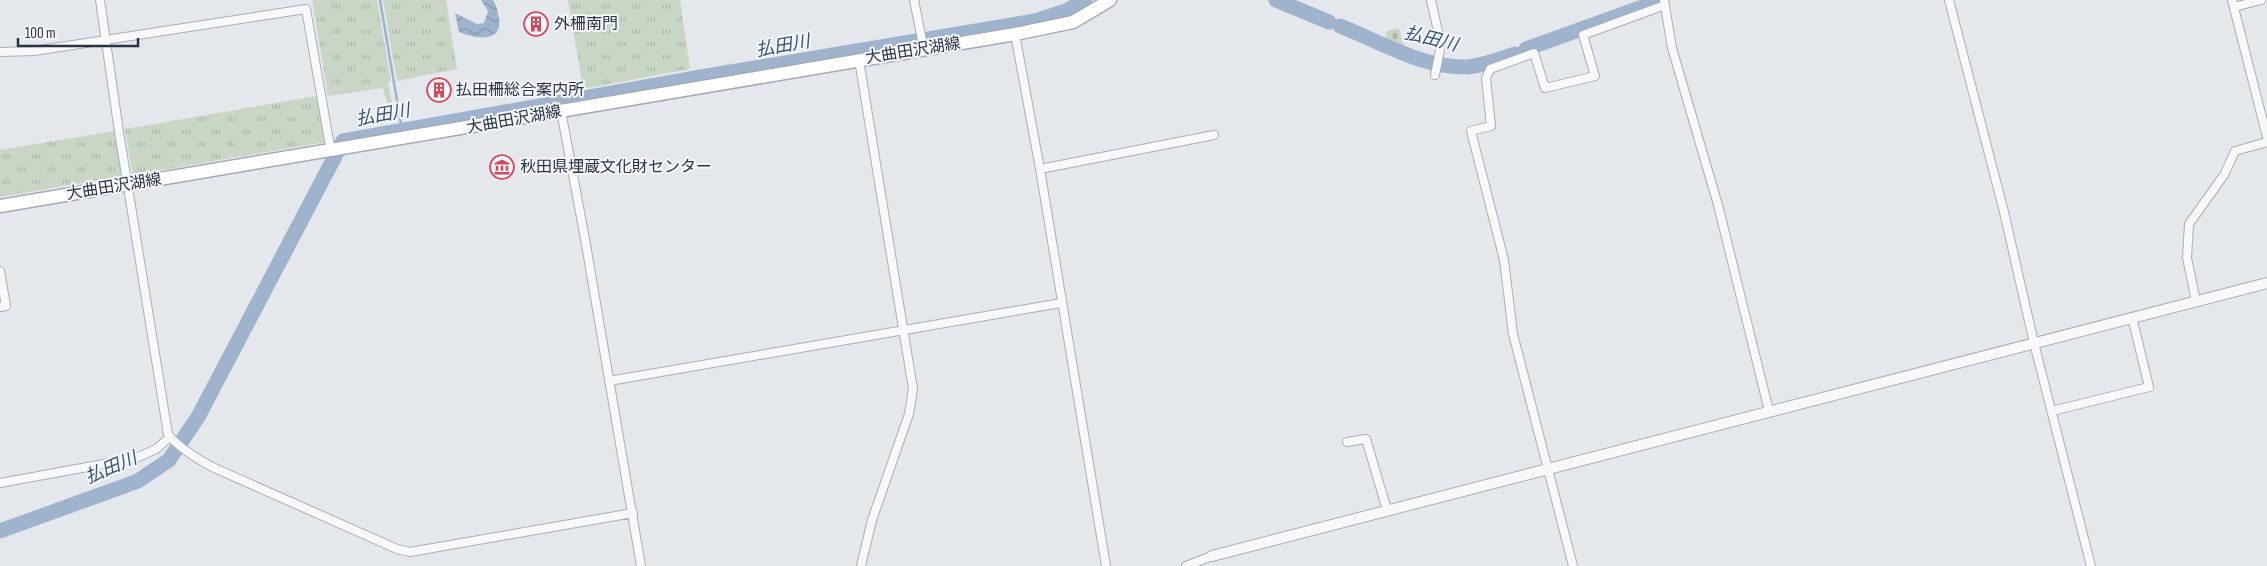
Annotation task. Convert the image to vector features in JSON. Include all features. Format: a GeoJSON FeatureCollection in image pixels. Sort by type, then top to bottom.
{"type":"FeatureCollection","features":[{"type":"Feature","properties":{"kind":"main road","name":"大曲田沢湖線"},"geometry":{"type":"LineString","coordinates":[[0,206],[334,151],[1015,34],[1073,22],[1110,0]]}},
{"type":"Feature","properties":{"kind":"street"},"geometry":{"type":"LineString","coordinates":[[100,0],[128,185],[170,438],[196,459],[219,470],[397,549],[410,552],[632,513]]}},
{"type":"Feature","properties":{"kind":"street"},"geometry":{"type":"LineString","coordinates":[[914,0],[924,50]]}},
{"type":"Feature","properties":{"kind":"street"},"geometry":{"type":"LineString","coordinates":[[1431,0],[1438,31],[1440,55],[1435,74]]}},
{"type":"Feature","properties":{"kind":"street"},"geometry":{"type":"LineString","coordinates":[[1949,0],[2004,212],[2034,343],[2092,566]]}},
{"type":"Feature","properties":{"kind":"street"},"geometry":{"type":"LineString","coordinates":[[2261,0],[2233,3],[2267,137]]}},
{"type":"Feature","properties":{"kind":"street"},"geometry":{"type":"LineString","coordinates":[[1573,566],[1513,334],[1504,260],[1470,131],[1491,126],[1486,78],[1490,69],[1534,53],[1545,88],[1595,76],[1584,35],[1664,3],[1672,48],[1718,205],[1769,411]]}},
{"type":"Feature","properties":{"kind":"street"},"geometry":{"type":"LineString","coordinates":[[0,52],[34,51],[306,9],[334,151]]}},
{"type":"Feature","properties":{"kind":"street"},"geometry":{"type":"LineString","coordinates":[[1015,34],[1040,169],[1106,566]]}},
{"type":"Feature","properties":{"kind":"street"},"geometry":{"type":"LineString","coordinates":[[859,60],[913,390],[912,402],[872,520],[861,566]]}},
{"type":"Feature","properties":{"kind":"street"},"geometry":{"type":"LineString","coordinates":[[561,111],[642,566]]}},
{"type":"Feature","properties":{"kind":"street"},"geometry":{"type":"LineString","coordinates":[[1040,169],[1214,135]]}},
{"type":"Feature","properties":{"kind":"street"},"geometry":{"type":"LineString","coordinates":[[2196,301],[2187,258],[2189,224],[2224,174],[2235,150],[2267,142]]}},
{"type":"Feature","properties":{"kind":"street"},"geometry":{"type":"LineString","coordinates":[[0,271],[6,306],[0,307]]}},
{"type":"Feature","properties":{"kind":"street"},"geometry":{"type":"LineString","coordinates":[[1186,566],[1212,556],[1387,510],[2267,283]]}},
{"type":"Feature","properties":{"kind":"street"},"geometry":{"type":"LineString","coordinates":[[609,380],[1061,303]]}},
{"type":"Feature","properties":{"kind":"street"},"geometry":{"type":"LineString","coordinates":[[2052,412],[2149,387],[2132,317]]}},
{"type":"Feature","properties":{"kind":"street"},"geometry":{"type":"LineString","coordinates":[[0,483],[136,458],[156,449],[170,438]]}},
{"type":"Feature","properties":{"kind":"street"},"geometry":{"type":"LineString","coordinates":[[1348,442],[1366,439],[1387,510]]}},
{"type":"Feature","properties":{"kind":"green space"},"geometry":{"type":"Polygon","coordinates":[[[312,0],[377,0],[391,81],[388,82],[392,103],[387,103],[383,88],[328,96],[312,0]]]}},
{"type":"Feature","properties":{"kind":"green space"},"geometry":{"type":"Polygon","coordinates":[[[383,0],[446,0],[457,69],[397,81],[383,0]]]}},
{"type":"Feature","properties":{"kind":"green space"},"geometry":{"type":"Polygon","coordinates":[[[568,0],[680,0],[690,69],[583,89],[568,0]]]}},
{"type":"Feature","properties":{"kind":"green space"},"geometry":{"type":"Polygon","coordinates":[[[1399,28],[1405,50],[1385,40],[1387,31],[1399,28]]]}},
{"type":"Feature","properties":{"kind":"green space"},"geometry":{"type":"Polygon","coordinates":[[[317,96],[325,142],[133,175],[125,129],[317,96]]]}},
{"type":"Feature","properties":{"kind":"green space"},"geometry":{"type":"Polygon","coordinates":[[[115,131],[123,176],[0,197],[0,150],[115,131]]]}},
{"type":"Feature","properties":{"kind":"water"},"geometry":{"type":"Polygon","coordinates":[[[481,0],[493,0],[499,19],[497,32],[492,36],[479,37],[459,32],[455,13],[477,24],[484,23],[488,11],[481,0]]]}},
{"type":"Feature","properties":{"kind":"waterway"},"geometry":{"type":"LineString","coordinates":[[380,0],[402,130]]}},
{"type":"Feature","properties":{"kind":"waterway","name":"払田川"},"geometry":{"type":"LineString","coordinates":[[0,531],[138,481],[169,460],[198,417],[343,141],[701,77],[1035,21],[1068,10],[1085,0]]}},
{"type":"Feature","properties":{"kind":"waterway","name":"払田川"},"geometry":{"type":"LineString","coordinates":[[1276,0],[1329,22]]}},
{"type":"Feature","properties":{"kind":"waterway","name":"払田川"},"geometry":{"type":"LineString","coordinates":[[1526,49],[1662,0]]}},
{"type":"Feature","properties":{"kind":"waterway","name":"払田川"},"geometry":{"type":"LineString","coordinates":[[1340,26],[1418,59],[1450,66],[1467,67],[1479,65],[1515,54]]}},
{"type":"Feature","properties":{"kind":"place","name":"外柵南門"},"geometry":{"type":"Point","coordinates":[536,24]}},
{"type":"Feature","properties":{"kind":"place","name":"払田柵総合案内所"},"geometry":{"type":"Point","coordinates":[439,90]}},
{"type":"Feature","properties":{"kind":"place","name":"秋田県埋蔵文化財センター"},"geometry":{"type":"Point","coordinates":[502,167]}}]}
